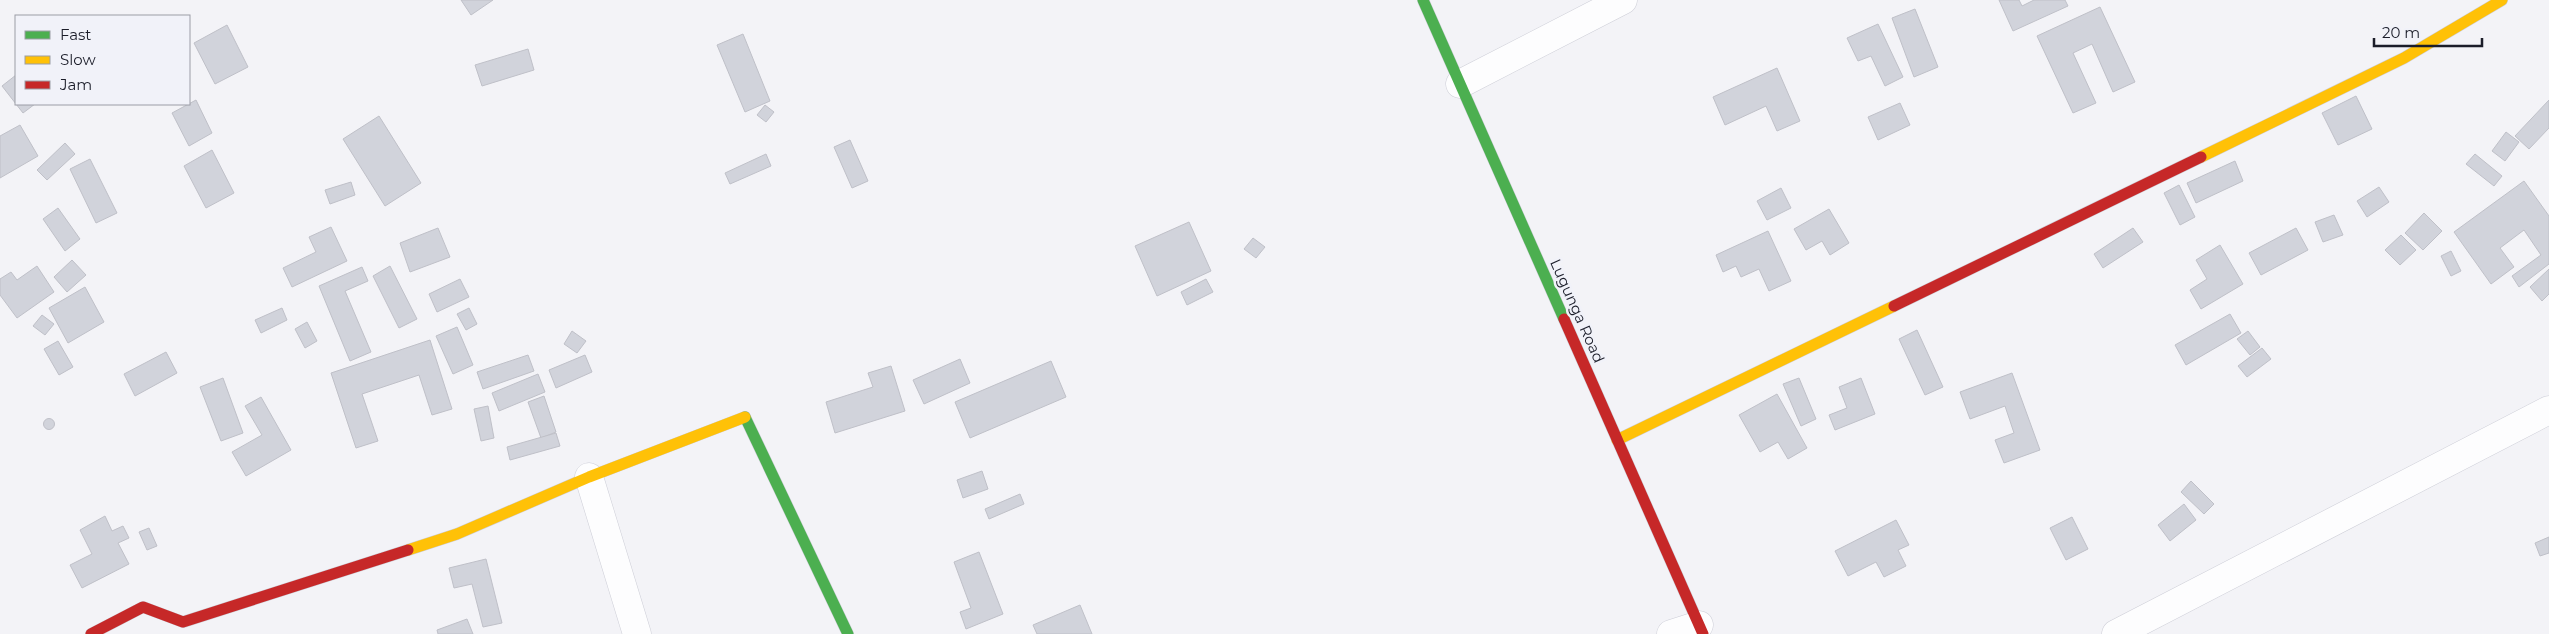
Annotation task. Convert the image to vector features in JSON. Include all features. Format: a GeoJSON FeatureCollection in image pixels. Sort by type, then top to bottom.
{"type":"FeatureCollection","features":[{"type":"Feature","properties":{"kind":"street","name":"Lugunga Road"},"geometry":{"type":"LineString","coordinates":[[1423,0],[1701,630]]}},
{"type":"Feature","properties":{"kind":"street"},"geometry":{"type":"LineString","coordinates":[[1460,84],[1623,0]]}},
{"type":"Feature","properties":{"kind":"street"},"geometry":{"type":"LineString","coordinates":[[1617,440],[2404,58],[2502,0]]}},
{"type":"Feature","properties":{"kind":"street"},"geometry":{"type":"LineString","coordinates":[[91,634],[143,607],[183,622],[457,534],[588,477],[746,417],[848,634]]}},
{"type":"Feature","properties":{"kind":"street"},"geometry":{"type":"LineString","coordinates":[[2116,634],[2545,420]]}},
{"type":"Feature","properties":{"kind":"street"},"geometry":{"type":"LineString","coordinates":[[588,477],[636,634]]}},
{"type":"Feature","properties":{"kind":"street"},"geometry":{"type":"LineString","coordinates":[[1671,634],[1701,630]]}},
{"type":"Feature","properties":{"kind":"building"},"geometry":{"type":"Polygon","coordinates":[[[461,0],[493,0],[471,15],[461,0]]]}},
{"type":"Feature","properties":{"kind":"building"},"geometry":{"type":"Polygon","coordinates":[[[1999,0],[2019,0],[2022,6],[2034,0],[2065,0],[2068,6],[2013,31],[1999,0]]]}},
{"type":"Feature","properties":{"kind":"building"},"geometry":{"type":"Polygon","coordinates":[[[2100,7],[2135,82],[2113,92],[2092,44],[2073,53],[2096,103],[2073,113],[2037,36],[2100,7]]]}},
{"type":"Feature","properties":{"kind":"building"},"geometry":{"type":"Polygon","coordinates":[[[1915,9],[1938,67],[1914,77],[1892,18],[1915,9]]]}},
{"type":"Feature","properties":{"kind":"building"},"geometry":{"type":"Polygon","coordinates":[[[1878,24],[1903,77],[1885,86],[1871,56],[1858,61],[1847,38],[1878,24]]]}},
{"type":"Feature","properties":{"kind":"building"},"geometry":{"type":"Polygon","coordinates":[[[227,25],[248,67],[215,84],[194,43],[227,25]]]}},
{"type":"Feature","properties":{"kind":"building"},"geometry":{"type":"Polygon","coordinates":[[[743,34],[770,101],[745,112],[717,45],[743,34]]]}},
{"type":"Feature","properties":{"kind":"building"},"geometry":{"type":"Polygon","coordinates":[[[528,49],[534,70],[482,86],[475,65],[528,49]]]}},
{"type":"Feature","properties":{"kind":"building"},"geometry":{"type":"Polygon","coordinates":[[[1777,68],[1800,121],[1777,131],[1766,106],[1725,125],[1713,97],[1777,68]]]}},
{"type":"Feature","properties":{"kind":"building"},"geometry":{"type":"Polygon","coordinates":[[[15,76],[15,103],[2,86],[15,76]]]}},
{"type":"Feature","properties":{"kind":"building"},"geometry":{"type":"Polygon","coordinates":[[[2356,96],[2372,129],[2338,145],[2322,113],[2356,96]]]}},
{"type":"Feature","properties":{"kind":"building"},"geometry":{"type":"Polygon","coordinates":[[[196,100],[212,133],[189,146],[172,113],[190,105],[196,100]]]}},
{"type":"Feature","properties":{"kind":"building"},"geometry":{"type":"Polygon","coordinates":[[[2549,100],[2549,128],[2529,149],[2515,136],[2549,100]]]}},
{"type":"Feature","properties":{"kind":"building"},"geometry":{"type":"Polygon","coordinates":[[[1900,103],[1910,125],[1878,140],[1868,117],[1900,103]]]}},
{"type":"Feature","properties":{"kind":"building"},"geometry":{"type":"Polygon","coordinates":[[[17,105],[34,105],[23,113],[17,105]]]}},
{"type":"Feature","properties":{"kind":"building"},"geometry":{"type":"Polygon","coordinates":[[[765,105],[774,112],[766,122],[757,115],[765,105]]]}},
{"type":"Feature","properties":{"kind":"building"},"geometry":{"type":"Polygon","coordinates":[[[379,116],[421,183],[385,206],[343,139],[379,116]]]}},
{"type":"Feature","properties":{"kind":"building"},"geometry":{"type":"Polygon","coordinates":[[[20,125],[38,156],[0,178],[0,136],[20,125]]]}},
{"type":"Feature","properties":{"kind":"building"},"geometry":{"type":"Polygon","coordinates":[[[2506,132],[2519,142],[2505,161],[2492,151],[2506,132]]]}},
{"type":"Feature","properties":{"kind":"building"},"geometry":{"type":"Polygon","coordinates":[[[850,140],[868,181],[852,188],[834,147],[850,140]]]}},
{"type":"Feature","properties":{"kind":"building"},"geometry":{"type":"Polygon","coordinates":[[[65,143],[75,154],[47,180],[37,170],[65,143]]]}},
{"type":"Feature","properties":{"kind":"building"},"geometry":{"type":"Polygon","coordinates":[[[212,150],[234,193],[206,208],[184,166],[212,150]]]}},
{"type":"Feature","properties":{"kind":"building"},"geometry":{"type":"Polygon","coordinates":[[[766,154],[771,166],[730,184],[725,173],[766,154]]]}},
{"type":"Feature","properties":{"kind":"building"},"geometry":{"type":"Polygon","coordinates":[[[2475,154],[2502,176],[2494,186],[2466,164],[2475,154]]]}},
{"type":"Feature","properties":{"kind":"building"},"geometry":{"type":"Polygon","coordinates":[[[90,159],[117,213],[96,223],[70,169],[90,159]]]}},
{"type":"Feature","properties":{"kind":"building"},"geometry":{"type":"Polygon","coordinates":[[[2235,161],[2243,181],[2196,203],[2187,183],[2235,161]]]}},
{"type":"Feature","properties":{"kind":"building"},"geometry":{"type":"Polygon","coordinates":[[[2524,181],[2549,216],[2549,264],[2519,287],[2512,276],[2541,255],[2524,230],[2500,248],[2514,267],[2491,284],[2454,232],[2524,181]]]}},
{"type":"Feature","properties":{"kind":"building"},"geometry":{"type":"Polygon","coordinates":[[[351,182],[355,195],[330,204],[325,190],[351,182]]]}},
{"type":"Feature","properties":{"kind":"building"},"geometry":{"type":"Polygon","coordinates":[[[2179,185],[2195,217],[2180,225],[2164,193],[2179,185]]]}},
{"type":"Feature","properties":{"kind":"building"},"geometry":{"type":"Polygon","coordinates":[[[2379,187],[2389,202],[2367,217],[2357,201],[2379,187]]]}},
{"type":"Feature","properties":{"kind":"building"},"geometry":{"type":"Polygon","coordinates":[[[1781,188],[1791,208],[1767,220],[1757,201],[1781,188]]]}},
{"type":"Feature","properties":{"kind":"building"},"geometry":{"type":"Polygon","coordinates":[[[58,208],[80,239],[65,251],[43,219],[58,208]]]}},
{"type":"Feature","properties":{"kind":"building"},"geometry":{"type":"Polygon","coordinates":[[[1829,209],[1849,243],[1830,255],[1822,241],[1806,250],[1794,229],[1829,209]]]}},
{"type":"Feature","properties":{"kind":"building"},"geometry":{"type":"Polygon","coordinates":[[[2424,213],[2442,231],[2423,250],[2405,233],[2424,213]]]}},
{"type":"Feature","properties":{"kind":"building"},"geometry":{"type":"Polygon","coordinates":[[[2334,215],[2343,235],[2323,242],[2315,222],[2334,215]]]}},
{"type":"Feature","properties":{"kind":"building"},"geometry":{"type":"Polygon","coordinates":[[[1189,222],[1211,271],[1157,296],[1135,246],[1189,222]]]}},
{"type":"Feature","properties":{"kind":"building"},"geometry":{"type":"Polygon","coordinates":[[[331,227],[347,261],[292,287],[283,268],[316,252],[309,237],[331,227]]]}},
{"type":"Feature","properties":{"kind":"building"},"geometry":{"type":"Polygon","coordinates":[[[438,228],[450,257],[410,272],[400,243],[438,228]]]}},
{"type":"Feature","properties":{"kind":"building"},"geometry":{"type":"Polygon","coordinates":[[[2133,228],[2143,242],[2103,268],[2094,254],[2133,228]]]}},
{"type":"Feature","properties":{"kind":"building"},"geometry":{"type":"Polygon","coordinates":[[[2296,228],[2308,250],[2261,275],[2249,253],[2296,228]]]}},
{"type":"Feature","properties":{"kind":"building"},"geometry":{"type":"Polygon","coordinates":[[[1768,231],[1791,281],[1769,291],[1759,269],[1741,277],[1736,266],[1723,272],[1716,255],[1768,231]]]}},
{"type":"Feature","properties":{"kind":"building"},"geometry":{"type":"Polygon","coordinates":[[[2401,235],[2416,250],[2400,265],[2385,250],[2401,235]]]}},
{"type":"Feature","properties":{"kind":"building"},"geometry":{"type":"Polygon","coordinates":[[[1253,238],[1265,247],[1256,258],[1244,249],[1253,238]]]}},
{"type":"Feature","properties":{"kind":"building"},"geometry":{"type":"Polygon","coordinates":[[[2220,245],[2243,284],[2201,309],[2190,290],[2207,279],[2196,260],[2220,245]]]}},
{"type":"Feature","properties":{"kind":"building"},"geometry":{"type":"Polygon","coordinates":[[[2451,251],[2461,271],[2451,276],[2441,256],[2451,251]]]}},
{"type":"Feature","properties":{"kind":"building"},"geometry":{"type":"Polygon","coordinates":[[[72,260],[86,275],[67,292],[54,277],[72,260]]]}},
{"type":"Feature","properties":{"kind":"building"},"geometry":{"type":"Polygon","coordinates":[[[37,266],[54,292],[17,318],[0,295],[0,279],[11,272],[17,280],[37,266]]]}},
{"type":"Feature","properties":{"kind":"building"},"geometry":{"type":"Polygon","coordinates":[[[390,266],[417,319],[399,328],[373,276],[390,266]]]}},
{"type":"Feature","properties":{"kind":"building"},"geometry":{"type":"Polygon","coordinates":[[[362,267],[368,281],[345,291],[371,352],[350,361],[319,286],[362,267]]]}},
{"type":"Feature","properties":{"kind":"building"},"geometry":{"type":"Polygon","coordinates":[[[2549,269],[2549,294],[2542,301],[2530,287],[2549,269]]]}},
{"type":"Feature","properties":{"kind":"building"},"geometry":{"type":"Polygon","coordinates":[[[460,279],[469,297],[437,312],[429,294],[460,279]]]}},
{"type":"Feature","properties":{"kind":"building"},"geometry":{"type":"Polygon","coordinates":[[[1206,279],[1213,292],[1187,305],[1181,292],[1206,279]]]}},
{"type":"Feature","properties":{"kind":"building"},"geometry":{"type":"Polygon","coordinates":[[[85,287],[104,322],[68,343],[49,308],[85,287]]]}},
{"type":"Feature","properties":{"kind":"building"},"geometry":{"type":"Polygon","coordinates":[[[282,308],[287,320],[261,333],[255,320],[282,308]]]}},
{"type":"Feature","properties":{"kind":"building"},"geometry":{"type":"Polygon","coordinates":[[[469,308],[477,324],[466,330],[457,314],[469,308]]]}},
{"type":"Feature","properties":{"kind":"building"},"geometry":{"type":"Polygon","coordinates":[[[2230,314],[2241,333],[2186,365],[2175,345],[2230,314]]]}},
{"type":"Feature","properties":{"kind":"building"},"geometry":{"type":"Polygon","coordinates":[[[42,315],[54,324],[45,335],[33,326],[42,315]]]}},
{"type":"Feature","properties":{"kind":"building"},"geometry":{"type":"Polygon","coordinates":[[[307,322],[317,341],[305,348],[295,329],[307,322]]]}},
{"type":"Feature","properties":{"kind":"building"},"geometry":{"type":"Polygon","coordinates":[[[457,327],[473,365],[453,374],[436,336],[457,327]]]}},
{"type":"Feature","properties":{"kind":"building"},"geometry":{"type":"Polygon","coordinates":[[[1917,330],[1943,387],[1925,395],[1899,339],[1917,330]]]}},
{"type":"Feature","properties":{"kind":"building"},"geometry":{"type":"Polygon","coordinates":[[[572,331],[586,341],[577,353],[564,344],[572,331]]]}},
{"type":"Feature","properties":{"kind":"building"},"geometry":{"type":"Polygon","coordinates":[[[2248,331],[2260,347],[2250,355],[2237,339],[2248,331]]]}},
{"type":"Feature","properties":{"kind":"building"},"geometry":{"type":"Polygon","coordinates":[[[430,340],[452,409],[432,415],[419,375],[362,394],[378,441],[356,448],[331,373],[430,340]]]}},
{"type":"Feature","properties":{"kind":"building"},"geometry":{"type":"Polygon","coordinates":[[[58,341],[73,367],[59,375],[44,349],[58,341]]]}},
{"type":"Feature","properties":{"kind":"building"},"geometry":{"type":"Polygon","coordinates":[[[2262,348],[2271,359],[2247,377],[2238,366],[2262,348]]]}},
{"type":"Feature","properties":{"kind":"building"},"geometry":{"type":"Polygon","coordinates":[[[166,352],[177,373],[135,396],[124,374],[166,352]]]}},
{"type":"Feature","properties":{"kind":"building"},"geometry":{"type":"Polygon","coordinates":[[[528,355],[534,371],[483,389],[477,372],[528,355]]]}},
{"type":"Feature","properties":{"kind":"building"},"geometry":{"type":"Polygon","coordinates":[[[585,355],[592,372],[556,388],[549,370],[585,355]]]}},
{"type":"Feature","properties":{"kind":"building"},"geometry":{"type":"Polygon","coordinates":[[[960,359],[970,383],[924,404],[913,380],[960,359]]]}},
{"type":"Feature","properties":{"kind":"building"},"geometry":{"type":"Polygon","coordinates":[[[1051,361],[1066,397],[970,438],[955,402],[1051,361]]]}},
{"type":"Feature","properties":{"kind":"building"},"geometry":{"type":"Polygon","coordinates":[[[891,366],[905,411],[835,433],[826,402],[873,387],[868,373],[891,366]]]}},
{"type":"Feature","properties":{"kind":"building"},"geometry":{"type":"Polygon","coordinates":[[[2012,373],[2040,450],[2004,463],[1995,440],[2014,433],[2005,406],[1970,419],[1960,392],[2012,373]]]}},
{"type":"Feature","properties":{"kind":"building"},"geometry":{"type":"Polygon","coordinates":[[[538,374],[545,392],[499,411],[492,393],[538,374]]]}},
{"type":"Feature","properties":{"kind":"building"},"geometry":{"type":"Polygon","coordinates":[[[223,378],[243,433],[221,441],[200,387],[223,378]]]}},
{"type":"Feature","properties":{"kind":"building"},"geometry":{"type":"Polygon","coordinates":[[[1799,378],[1816,419],[1801,426],[1783,384],[1799,378]]]}},
{"type":"Feature","properties":{"kind":"building"},"geometry":{"type":"Polygon","coordinates":[[[1861,378],[1875,414],[1835,430],[1829,415],[1847,408],[1839,387],[1861,378]]]}},
{"type":"Feature","properties":{"kind":"building"},"geometry":{"type":"Polygon","coordinates":[[[1777,394],[1807,448],[1788,459],[1778,442],[1760,452],[1739,415],[1777,394]]]}},
{"type":"Feature","properties":{"kind":"building"},"geometry":{"type":"Polygon","coordinates":[[[544,396],[556,432],[541,438],[528,402],[544,396]]]}},
{"type":"Feature","properties":{"kind":"building"},"geometry":{"type":"Polygon","coordinates":[[[261,397],[291,450],[246,476],[232,452],[262,435],[245,406],[261,397]]]}},
{"type":"Feature","properties":{"kind":"building"},"geometry":{"type":"Polygon","coordinates":[[[488,406],[494,438],[481,441],[474,409],[488,406]]]}},
{"type":"Feature","properties":{"kind":"building"},"geometry":{"type":"Polygon","coordinates":[[[49,418],[55,424],[49,430],[43,424],[49,418]]]}},
{"type":"Feature","properties":{"kind":"building"},"geometry":{"type":"Polygon","coordinates":[[[556,433],[560,446],[510,460],[507,447],[556,433]]]}},
{"type":"Feature","properties":{"kind":"building"},"geometry":{"type":"Polygon","coordinates":[[[982,471],[988,489],[963,498],[957,480],[982,471]]]}},
{"type":"Feature","properties":{"kind":"building"},"geometry":{"type":"Polygon","coordinates":[[[2191,481],[2214,504],[2204,514],[2181,492],[2191,481]]]}},
{"type":"Feature","properties":{"kind":"building"},"geometry":{"type":"Polygon","coordinates":[[[1020,494],[1024,504],[989,519],[985,509],[1020,494]]]}},
{"type":"Feature","properties":{"kind":"building"},"geometry":{"type":"Polygon","coordinates":[[[2184,504],[2196,520],[2170,541],[2158,525],[2184,504]]]}},
{"type":"Feature","properties":{"kind":"building"},"geometry":{"type":"Polygon","coordinates":[[[105,516],[112,531],[123,526],[129,538],[118,543],[129,564],[82,588],[70,565],[92,554],[80,530],[105,516]]]}},
{"type":"Feature","properties":{"kind":"building"},"geometry":{"type":"Polygon","coordinates":[[[2072,517],[2088,549],[2066,560],[2050,528],[2072,517]]]}},
{"type":"Feature","properties":{"kind":"building"},"geometry":{"type":"Polygon","coordinates":[[[1896,520],[1909,545],[1898,550],[1906,566],[1884,577],[1876,562],[1848,576],[1835,551],[1896,520]]]}},
{"type":"Feature","properties":{"kind":"building"},"geometry":{"type":"Polygon","coordinates":[[[149,528],[157,546],[147,550],[139,532],[149,528]]]}},
{"type":"Feature","properties":{"kind":"building"},"geometry":{"type":"Polygon","coordinates":[[[2549,537],[2549,553],[2540,556],[2535,543],[2549,537]]]}},
{"type":"Feature","properties":{"kind":"building"},"geometry":{"type":"Polygon","coordinates":[[[979,552],[1003,614],[966,629],[960,612],[971,608],[954,562],[979,552]]]}},
{"type":"Feature","properties":{"kind":"building"},"geometry":{"type":"Polygon","coordinates":[[[486,559],[502,623],[483,627],[472,584],[454,588],[449,568],[486,559]]]}},
{"type":"Feature","properties":{"kind":"building"},"geometry":{"type":"Polygon","coordinates":[[[1080,605],[1092,634],[1037,634],[1033,625],[1080,605]]]}},
{"type":"Feature","properties":{"kind":"building"},"geometry":{"type":"Polygon","coordinates":[[[467,619],[473,634],[438,634],[437,630],[467,619]]]}},
{"type":"Feature","properties":{"kind":"traffic: fast"},"geometry":{"type":"LineString","coordinates":[[1423,0],[1564,319]]}},
{"type":"Feature","properties":{"kind":"traffic: fast"},"geometry":{"type":"LineString","coordinates":[[745,417],[848,634]]}},
{"type":"Feature","properties":{"kind":"traffic: slow"},"geometry":{"type":"LineString","coordinates":[[2201,157],[2404,58],[2502,0]]}},
{"type":"Feature","properties":{"kind":"traffic: slow"},"geometry":{"type":"LineString","coordinates":[[1617,440],[1894,306]]}},
{"type":"Feature","properties":{"kind":"traffic: slow"},"geometry":{"type":"LineString","coordinates":[[408,550],[457,534],[589,477],[745,417]]}},
{"type":"Feature","properties":{"kind":"traffic: jam"},"geometry":{"type":"LineString","coordinates":[[1894,306],[2201,157]]}},
{"type":"Feature","properties":{"kind":"traffic: jam"},"geometry":{"type":"LineString","coordinates":[[1564,319],[1703,634]]}},
{"type":"Feature","properties":{"kind":"traffic: jam"},"geometry":{"type":"LineString","coordinates":[[91,634],[143,607],[183,622],[408,550]]}}]}
